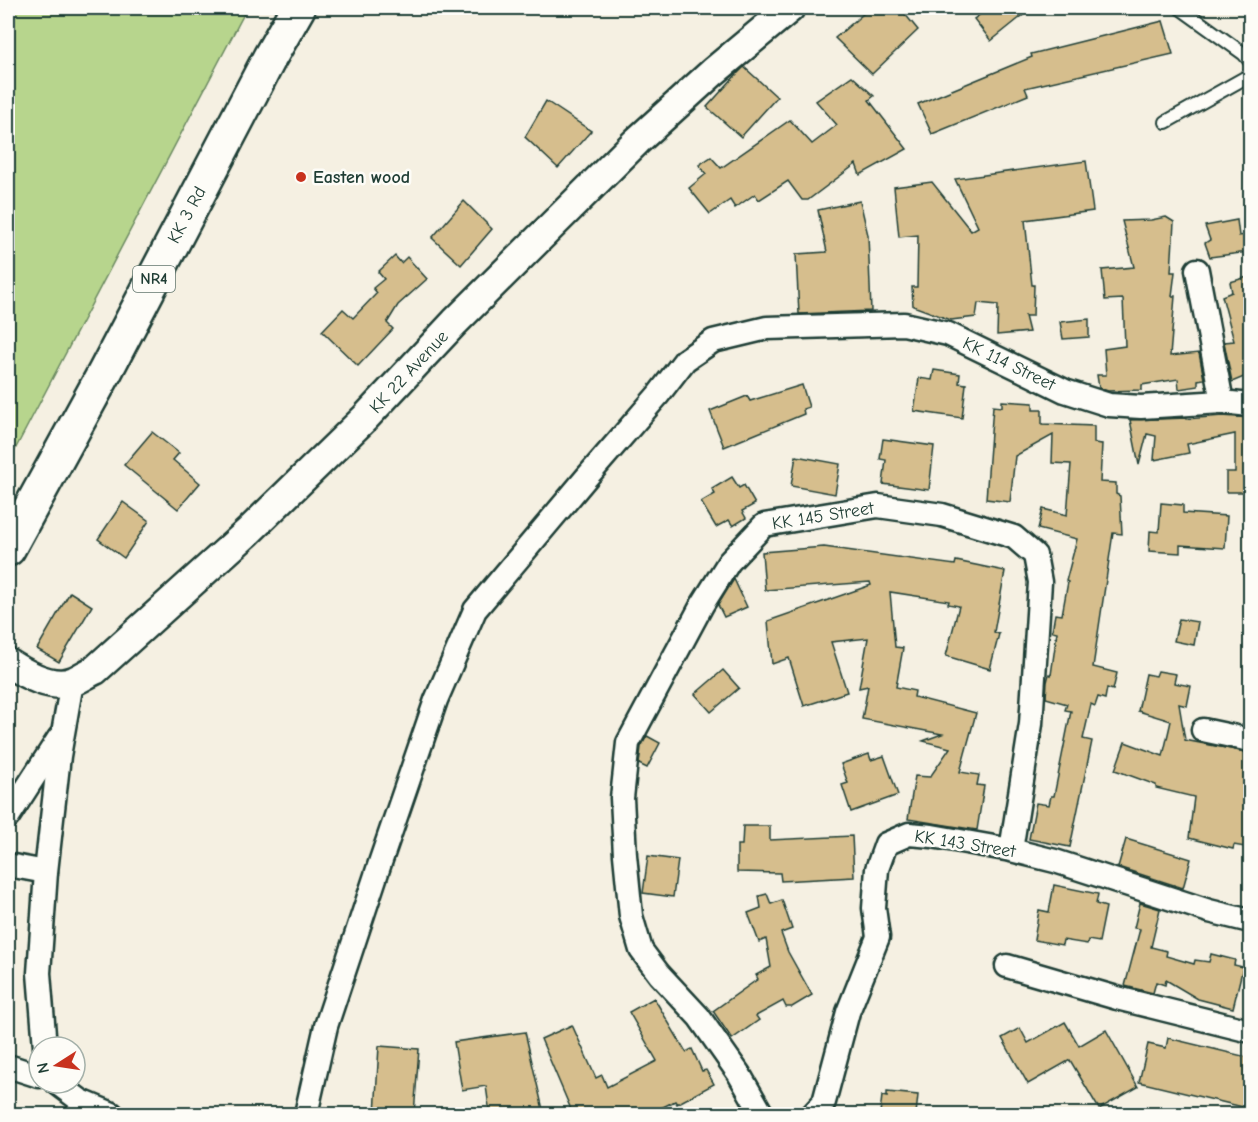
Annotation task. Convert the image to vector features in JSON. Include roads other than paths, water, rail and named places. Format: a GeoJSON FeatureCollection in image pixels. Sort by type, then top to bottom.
{"type":"FeatureCollection","features":[{"type":"Feature","properties":{"kind":"highway","name":"KK 3 Rd"},"geometry":{"type":"LineString","coordinates":[[8,549],[105,372],[298,8]]}},
{"type":"Feature","properties":{"kind":"street","name":"KK 22 Avenue"},"geometry":{"type":"LineString","coordinates":[[72,682],[94,670],[248,532],[365,418],[455,322],[637,141],[713,72],[790,8]]}},
{"type":"Feature","properties":{"kind":"street"},"geometry":{"type":"LineString","coordinates":[[1197,270],[1222,402]]}},
{"type":"Feature","properties":{"kind":"street","name":"KK 114 Street"},"geometry":{"type":"LineString","coordinates":[[306,1114],[326,1026],[436,700],[475,610],[658,395],[685,360],[712,341],[767,328],[904,324],[948,334],[1065,392],[1108,405],[1142,407],[1222,402],[1251,405]]}},
{"type":"Feature","properties":{"kind":"street","name":"KK 145 Street"},"geometry":{"type":"LineString","coordinates":[[760,1114],[740,1074],[699,1017],[659,974],[641,950],[631,916],[622,798],[628,742],[702,605],[729,561],[764,525],[878,506],[942,515],[1014,537],[1035,555],[1040,582],[1031,724],[1011,850]]}},
{"type":"Feature","properties":{"kind":"street"},"geometry":{"type":"LineString","coordinates":[[8,663],[24,673],[53,683],[72,682],[63,731],[46,872],[39,973],[44,1035]]}},
{"type":"Feature","properties":{"kind":"street"},"geometry":{"type":"LineString","coordinates":[[1203,730],[1251,740]]}},
{"type":"Feature","properties":{"kind":"street"},"geometry":{"type":"LineString","coordinates":[[8,817],[63,731]]}},
{"type":"Feature","properties":{"kind":"street","name":"KK 143 Street"},"geometry":{"type":"LineString","coordinates":[[813,1114],[824,1102],[848,1012],[878,937],[874,908],[876,869],[886,844],[909,834],[1011,850],[1055,861],[1209,911],[1251,921]]}},
{"type":"Feature","properties":{"kind":"street"},"geometry":{"type":"LineString","coordinates":[[8,865],[46,872]]}},
{"type":"Feature","properties":{"kind":"street"},"geometry":{"type":"LineString","coordinates":[[1007,966],[1117,998],[1251,1031]]}},
{"type":"Feature","properties":{"kind":"street"},"geometry":{"type":"LineString","coordinates":[[8,1066],[27,1072]]}},
{"type":"Feature","properties":{"kind":"street"},"geometry":{"type":"LineString","coordinates":[[73,1095],[81,1101],[112,1114]]}},
{"type":"Feature","properties":{"kind":"lane"},"geometry":{"type":"LineString","coordinates":[[1180,8],[1251,61]]}},
{"type":"Feature","properties":{"kind":"lane"},"geometry":{"type":"LineString","coordinates":[[1166,122],[1251,75]]}},
{"type":"Feature","properties":{"kind":"place","name":"Easten wood"},"geometry":{"type":"Point","coordinates":[301,177]}}]}
